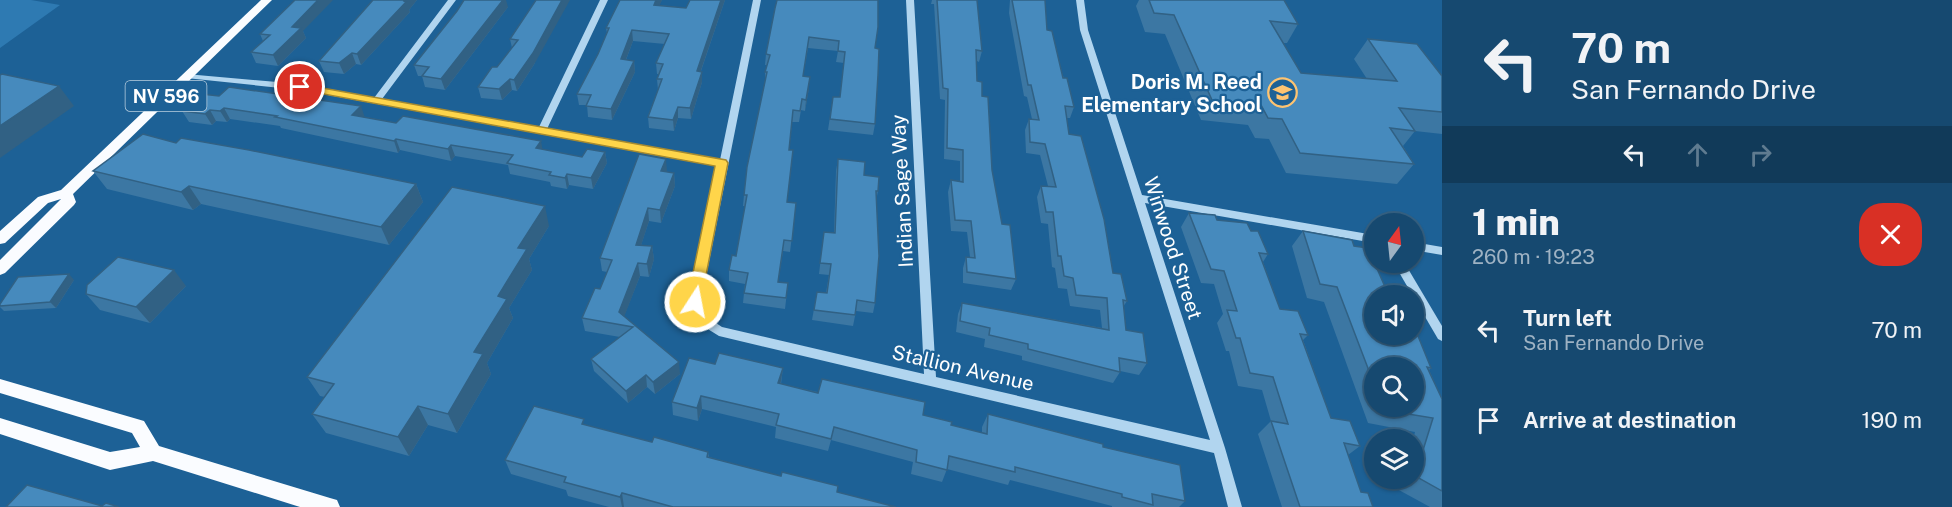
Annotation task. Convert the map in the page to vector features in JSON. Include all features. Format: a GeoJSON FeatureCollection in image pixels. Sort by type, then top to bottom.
{"type":"FeatureCollection","features":[{"type":"Feature","properties":{"kind":"main road","name":"NV 596"},"geometry":{"type":"LineString","coordinates":[[0,239],[43,200],[66,193],[267,0]]}},
{"type":"Feature","properties":{"kind":"main road","name":"NV 596"},"geometry":{"type":"LineString","coordinates":[[0,269],[69,202],[66,193]]}},
{"type":"Feature","properties":{"kind":"main road"},"geometry":{"type":"LineString","coordinates":[[0,386],[138,427],[153,453]]}},
{"type":"Feature","properties":{"kind":"main road"},"geometry":{"type":"LineString","coordinates":[[0,426],[110,461],[153,453],[330,507]]}},
{"type":"Feature","properties":{"kind":"street"},"geometry":{"type":"LineString","coordinates":[[377,100],[452,0]]}},
{"type":"Feature","properties":{"kind":"street"},"geometry":{"type":"LineString","coordinates":[[542,130],[604,0]]}},
{"type":"Feature","properties":{"kind":"street"},"geometry":{"type":"LineString","coordinates":[[186,76],[300,87],[722,163],[757,0]]}},
{"type":"Feature","properties":{"kind":"street","name":"Indian Sage Way"},"geometry":{"type":"LineString","coordinates":[[910,0],[930,381]]}},
{"type":"Feature","properties":{"kind":"street","name":"Winwood Street"},"geometry":{"type":"LineString","coordinates":[[1080,0],[1084,30],[1219,448],[1235,507]]}},
{"type":"Feature","properties":{"kind":"street","name":"Stallion Avenue"},"geometry":{"type":"LineString","coordinates":[[722,163],[695,302],[702,320],[719,331],[1219,448]]}},
{"type":"Feature","properties":{"kind":"street"},"geometry":{"type":"LineString","coordinates":[[1138,198],[1364,237]]}},
{"type":"Feature","properties":{"kind":"street"},"geometry":{"type":"LineString","coordinates":[[1424,248],[1442,251]]}},
{"type":"Feature","properties":{"kind":"street"},"geometry":{"type":"LineString","coordinates":[[1405,273],[1442,336]]}},
{"type":"Feature","properties":{"kind":"shaded area"},"geometry":{"type":"Polygon","coordinates":[[[0,0],[31,0],[60,5],[0,48],[0,0]]]}},
{"type":"Feature","properties":{"kind":"building"},"geometry":{"type":"Polygon","coordinates":[[[295,0],[318,0],[292,27],[301,28],[273,55],[251,52],[270,35],[260,34],[295,0]]]}},
{"type":"Feature","properties":{"kind":"building"},"geometry":{"type":"Polygon","coordinates":[[[373,0],[405,0],[406,2],[357,54],[352,53],[339,63],[319,61],[373,0]]]}},
{"type":"Feature","properties":{"kind":"building"},"geometry":{"type":"Polygon","coordinates":[[[464,0],[503,0],[441,79],[422,76],[429,67],[414,65],[464,0]]]}},
{"type":"Feature","properties":{"kind":"building"},"geometry":{"type":"Polygon","coordinates":[[[536,0],[562,0],[533,53],[514,80],[510,79],[499,89],[478,87],[492,67],[497,67],[518,40],[510,39],[536,0]]]}},
{"type":"Feature","properties":{"kind":"building"},"geometry":{"type":"Polygon","coordinates":[[[620,0],[656,0],[654,5],[686,8],[690,0],[721,0],[697,71],[702,72],[690,108],[678,107],[673,120],[648,117],[662,79],[657,79],[663,64],[656,63],[669,34],[632,30],[621,59],[634,61],[611,109],[586,106],[591,95],[577,94],[598,54],[609,28],[606,28],[620,0]]]}},
{"type":"Feature","properties":{"kind":"building"},"geometry":{"type":"Polygon","coordinates":[[[777,0],[878,0],[875,48],[879,49],[875,124],[830,119],[833,97],[840,97],[845,52],[838,51],[839,41],[809,37],[803,76],[810,77],[806,100],[802,99],[800,111],[793,110],[789,150],[793,150],[787,202],[796,203],[792,241],[784,240],[778,282],[788,283],[786,298],[744,293],[748,273],[729,270],[732,255],[736,256],[747,195],[744,195],[747,167],[767,72],[765,72],[770,55],[766,54],[777,0]]]}},
{"type":"Feature","properties":{"kind":"building"},"geometry":{"type":"Polygon","coordinates":[[[937,0],[977,0],[982,51],[976,50],[977,81],[982,82],[982,96],[988,97],[992,170],[1002,224],[1010,225],[1016,279],[967,272],[966,257],[975,258],[971,221],[955,220],[951,180],[963,182],[963,150],[947,148],[948,89],[943,88],[937,0]]]}},
{"type":"Feature","properties":{"kind":"building"},"geometry":{"type":"Polygon","coordinates":[[[1012,0],[1045,0],[1047,30],[1052,31],[1063,78],[1067,78],[1074,107],[1065,106],[1069,134],[1081,136],[1104,219],[1113,273],[1121,274],[1127,301],[1123,300],[1126,330],[1143,333],[1147,363],[1119,358],[1120,372],[1028,349],[1028,344],[989,335],[990,328],[960,321],[962,303],[1109,330],[1107,298],[1076,295],[1073,278],[1064,276],[1061,256],[1058,256],[1053,212],[1046,212],[1041,186],[1056,187],[1045,144],[1030,142],[1029,119],[1039,120],[1031,85],[1028,85],[1012,0]]]}},
{"type":"Feature","properties":{"kind":"building"},"geometry":{"type":"Polygon","coordinates":[[[1149,0],[1284,0],[1298,24],[1270,21],[1301,73],[1397,81],[1368,39],[1417,44],[1442,76],[1442,112],[1399,108],[1415,131],[1390,128],[1414,164],[1300,153],[1282,119],[1268,118],[1261,105],[1212,100],[1174,15],[1154,13],[1149,0]]]}},
{"type":"Feature","properties":{"kind":"building"},"geometry":{"type":"Polygon","coordinates":[[[0,75],[59,86],[0,126],[0,75]]]}},
{"type":"Feature","properties":{"kind":"building"},"geometry":{"type":"Polygon","coordinates":[[[229,87],[361,106],[352,115],[396,123],[403,116],[541,141],[536,148],[582,157],[587,149],[605,152],[591,178],[567,174],[565,178],[549,175],[551,172],[507,163],[513,155],[451,145],[448,149],[396,139],[394,141],[275,117],[277,116],[224,108],[220,111],[210,110],[205,114],[182,111],[201,94],[219,96],[229,87]]]}},
{"type":"Feature","properties":{"kind":"building"},"geometry":{"type":"Polygon","coordinates":[[[143,134],[176,143],[181,138],[249,150],[416,184],[381,227],[189,186],[181,192],[93,171],[143,134]]]}},
{"type":"Feature","properties":{"kind":"building"},"geometry":{"type":"Polygon","coordinates":[[[639,154],[666,159],[661,171],[674,173],[660,210],[648,208],[636,245],[652,246],[647,264],[638,263],[619,312],[679,362],[653,382],[646,375],[626,391],[591,359],[633,327],[582,318],[595,288],[600,289],[612,260],[600,258],[639,154]]]}},
{"type":"Feature","properties":{"kind":"building"},"geometry":{"type":"Polygon","coordinates":[[[838,159],[865,162],[864,175],[879,177],[878,191],[876,191],[879,256],[875,303],[857,300],[855,315],[814,310],[817,292],[827,293],[831,264],[820,263],[824,232],[835,233],[838,159]]]}},
{"type":"Feature","properties":{"kind":"building"},"geometry":{"type":"Polygon","coordinates":[[[452,187],[545,206],[518,248],[527,249],[498,296],[507,299],[474,352],[483,354],[448,414],[418,406],[398,437],[312,414],[334,384],[307,377],[452,187]]]}},
{"type":"Feature","properties":{"kind":"building"},"geometry":{"type":"Polygon","coordinates":[[[1189,213],[1215,215],[1217,220],[1247,223],[1251,231],[1258,231],[1268,254],[1259,253],[1280,309],[1298,311],[1308,335],[1300,334],[1331,418],[1350,421],[1360,446],[1344,443],[1361,492],[1368,493],[1373,507],[1300,507],[1271,421],[1288,424],[1273,377],[1250,373],[1240,338],[1236,338],[1227,310],[1237,311],[1224,271],[1211,269],[1189,213]]]}},
{"type":"Feature","properties":{"kind":"building"},"geometry":{"type":"Polygon","coordinates":[[[1303,231],[1352,240],[1354,246],[1364,247],[1364,273],[1379,273],[1384,285],[1364,285],[1364,345],[1422,345],[1431,368],[1427,367],[1442,399],[1442,491],[1424,481],[1424,447],[1433,418],[1424,417],[1424,357],[1364,358],[1337,287],[1320,284],[1303,231]]]}},
{"type":"Feature","properties":{"kind":"building"},"geometry":{"type":"Polygon","coordinates":[[[118,257],[174,270],[136,307],[86,294],[87,285],[118,257]]]}},
{"type":"Feature","properties":{"kind":"building"},"geometry":{"type":"Polygon","coordinates":[[[69,274],[50,302],[0,306],[18,277],[69,274]]]}},
{"type":"Feature","properties":{"kind":"building"},"geometry":{"type":"Polygon","coordinates":[[[719,353],[783,368],[778,383],[818,393],[822,379],[925,402],[923,415],[987,434],[988,414],[1103,444],[1103,447],[1180,465],[1185,501],[1152,494],[1153,505],[1122,497],[1122,494],[1015,467],[1015,472],[949,456],[947,470],[916,462],[917,450],[834,427],[831,439],[776,425],[779,414],[701,396],[697,408],[672,402],[689,358],[715,364],[719,353]]]}},
{"type":"Feature","properties":{"kind":"building"},"geometry":{"type":"Polygon","coordinates":[[[534,406],[584,419],[582,424],[652,442],[654,437],[708,452],[707,457],[781,476],[782,472],[838,486],[837,492],[896,507],[673,507],[622,493],[620,497],[564,482],[566,477],[505,460],[534,406]]]}},
{"type":"Feature","properties":{"kind":"building"},"geometry":{"type":"Polygon","coordinates":[[[27,485],[102,506],[106,503],[119,507],[6,507],[27,485]]]}},
{"type":"Feature","properties":{"kind":"place","name":"Doris M. Reed Elementary School"},"geometry":{"type":"Point","coordinates":[1283,93]}},
{"type":"Feature","properties":{"kind":"route"},"geometry":{"type":"LineString","coordinates":[[300,87],[722,163],[695,302]]}}]}
